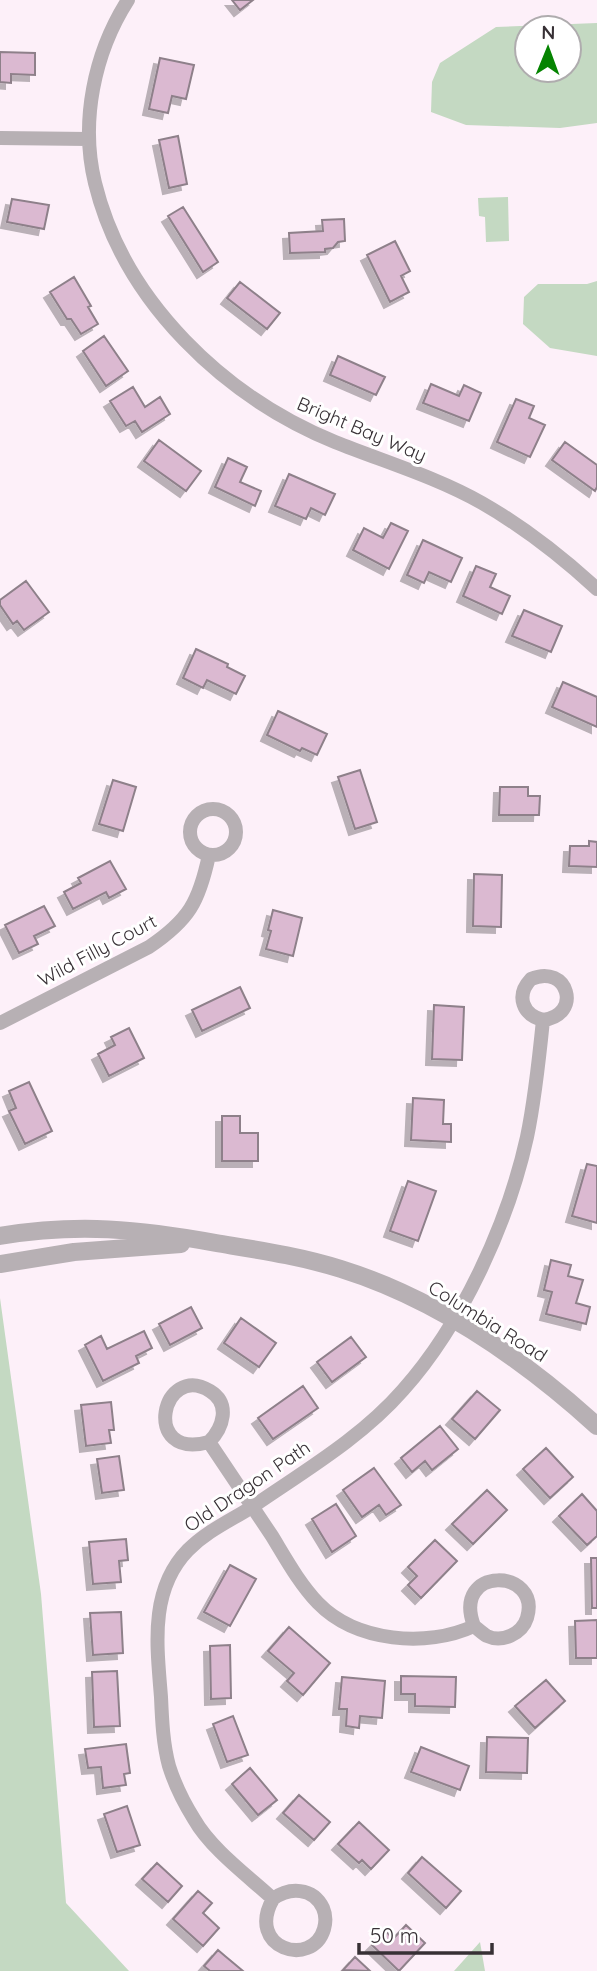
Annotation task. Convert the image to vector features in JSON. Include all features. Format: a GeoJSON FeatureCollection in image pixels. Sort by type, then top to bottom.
{"type":"FeatureCollection","features":[{"type":"Feature","properties":{"kind":"street","name":"Bright Bay Way"},"geometry":{"type":"LineString","coordinates":[[128,0],[114,26],[96,74],[88,139],[89,159],[98,197],[110,230],[127,264],[168,322],[197,353],[250,396],[295,423],[335,442],[416,472],[483,503],[554,552],[597,589]]}},
{"type":"Feature","properties":{"kind":"street"},"geometry":{"type":"LineString","coordinates":[[0,138],[88,139]]}},
{"type":"Feature","properties":{"kind":"street","name":"Wild Filly Court"},"geometry":{"type":"LineString","coordinates":[[0,1023],[140,952],[171,932],[197,900],[209,855]]}},
{"type":"Feature","properties":{"kind":"street","name":"Old Dragon Path"},"geometry":{"type":"LineString","coordinates":[[273,1899],[221,1851],[196,1823],[180,1795],[169,1766],[163,1735],[157,1648],[157,1621],[162,1596],[187,1551],[208,1532],[253,1507],[356,1435],[381,1413],[404,1390],[454,1320],[490,1249],[526,1140],[536,1091],[543,1020]]}},
{"type":"Feature","properties":{"kind":"street","name":"Columbia Road"},"geometry":{"type":"LineString","coordinates":[[0,1236],[72,1228],[121,1228],[295,1257],[341,1269],[386,1286],[454,1320],[559,1392],[597,1426]]}},
{"type":"Feature","properties":{"kind":"street","name":"Columbia Road"},"geometry":{"type":"LineString","coordinates":[[0,1264],[110,1248],[221,1244]]}},
{"type":"Feature","properties":{"kind":"street"},"geometry":{"type":"LineString","coordinates":[[190,1386],[200,1387],[211,1391],[217,1398],[222,1407],[223,1420],[219,1432],[209,1442],[195,1446],[179,1442],[170,1434],[164,1423],[164,1409],[169,1399],[178,1391],[190,1386]]}},
{"type":"Feature","properties":{"kind":"street"},"geometry":{"type":"LineString","coordinates":[[209,1442],[301,1581],[319,1604],[338,1619],[370,1632],[408,1638],[457,1634],[474,1626]]}},
{"type":"Feature","properties":{"kind":"street"},"geometry":{"type":"LineString","coordinates":[[487,1581],[510,1581],[519,1587],[527,1598],[529,1610],[526,1623],[519,1632],[498,1639],[486,1636],[474,1626],[469,1612],[471,1598],[477,1588],[487,1581]]}},
{"type":"Feature","properties":{"kind":"street"},"geometry":{"type":"LineString","coordinates":[[292,1890],[308,1892],[324,1910],[326,1922],[323,1934],[305,1949],[290,1950],[280,1947],[270,1937],[265,1924],[266,1912],[273,1899],[292,1890]]}},
{"type":"Feature","properties":{"kind":"green space"},"geometry":{"type":"Polygon","coordinates":[[[597,23],[597,123],[560,128],[466,125],[431,112],[432,82],[440,63],[496,27],[513,26],[513,84],[583,84],[583,24],[597,23]]]}},
{"type":"Feature","properties":{"kind":"green space"},"geometry":{"type":"Polygon","coordinates":[[[508,197],[509,241],[486,242],[485,217],[479,216],[478,198],[508,197]]]}},
{"type":"Feature","properties":{"kind":"green space"},"geometry":{"type":"Polygon","coordinates":[[[597,281],[597,356],[550,348],[523,324],[524,297],[538,284],[587,284],[597,281]]]}},
{"type":"Feature","properties":{"kind":"green space"},"geometry":{"type":"Polygon","coordinates":[[[0,1298],[41,1594],[66,1903],[129,1971],[0,1971],[0,1298]]]}},
{"type":"Feature","properties":{"kind":"green space"},"geometry":{"type":"Polygon","coordinates":[[[480,1942],[485,1971],[454,1971],[480,1942]]]}},
{"type":"Feature","properties":{"kind":"building"},"geometry":{"type":"Polygon","coordinates":[[[232,0],[253,0],[240,10],[232,0]]]}},
{"type":"Feature","properties":{"kind":"building"},"geometry":{"type":"Polygon","coordinates":[[[0,52],[35,53],[35,75],[11,74],[11,83],[0,82],[0,52]]]}},
{"type":"Feature","properties":{"kind":"building"},"geometry":{"type":"Polygon","coordinates":[[[160,58],[194,65],[186,99],[172,96],[168,113],[149,109],[160,58]]]}},
{"type":"Feature","properties":{"kind":"building"},"geometry":{"type":"Polygon","coordinates":[[[178,136],[187,184],[169,188],[159,140],[178,136]]]}},
{"type":"Feature","properties":{"kind":"building"},"geometry":{"type":"Polygon","coordinates":[[[12,199],[49,205],[44,229],[7,222],[12,199]]]}},
{"type":"Feature","properties":{"kind":"building"},"geometry":{"type":"Polygon","coordinates":[[[183,207],[218,262],[203,272],[168,216],[183,207]]]}},
{"type":"Feature","properties":{"kind":"building"},"geometry":{"type":"Polygon","coordinates":[[[344,219],[345,241],[325,249],[325,252],[290,253],[289,233],[323,231],[322,220],[344,219]]]}},
{"type":"Feature","properties":{"kind":"building"},"geometry":{"type":"Polygon","coordinates":[[[395,241],[410,271],[401,276],[409,292],[390,302],[367,255],[395,241]]]}},
{"type":"Feature","properties":{"kind":"building"},"geometry":{"type":"Polygon","coordinates":[[[74,277],[98,324],[81,334],[71,319],[67,319],[50,292],[74,277]]]}},
{"type":"Feature","properties":{"kind":"building"},"geometry":{"type":"Polygon","coordinates":[[[240,282],[280,313],[267,329],[227,298],[240,282]]]}},
{"type":"Feature","properties":{"kind":"building"},"geometry":{"type":"Polygon","coordinates":[[[104,336],[128,371],[106,386],[83,351],[104,336]]]}},
{"type":"Feature","properties":{"kind":"building"},"geometry":{"type":"Polygon","coordinates":[[[338,356],[385,377],[376,395],[330,375],[338,356]]]}},
{"type":"Feature","properties":{"kind":"building"},"geometry":{"type":"Polygon","coordinates":[[[431,384],[459,396],[464,385],[481,393],[469,421],[423,403],[431,384]]]}},
{"type":"Feature","properties":{"kind":"building"},"geometry":{"type":"Polygon","coordinates":[[[133,387],[145,407],[160,397],[170,414],[142,432],[135,421],[126,426],[110,401],[133,387]]]}},
{"type":"Feature","properties":{"kind":"building"},"geometry":{"type":"Polygon","coordinates":[[[516,399],[534,406],[529,418],[545,425],[530,457],[497,442],[516,399]]]}},
{"type":"Feature","properties":{"kind":"building"},"geometry":{"type":"Polygon","coordinates":[[[159,440],[201,471],[186,491],[144,461],[159,440]]]}},
{"type":"Feature","properties":{"kind":"building"},"geometry":{"type":"Polygon","coordinates":[[[565,442],[597,465],[595,491],[552,460],[565,442]]]}},
{"type":"Feature","properties":{"kind":"building"},"geometry":{"type":"Polygon","coordinates":[[[228,458],[247,467],[240,482],[261,491],[255,506],[215,487],[228,458]]]}},
{"type":"Feature","properties":{"kind":"building"},"geometry":{"type":"Polygon","coordinates":[[[289,474],[335,494],[325,515],[311,508],[306,519],[275,506],[289,474]]]}},
{"type":"Feature","properties":{"kind":"building"},"geometry":{"type":"Polygon","coordinates":[[[391,523],[408,531],[389,569],[353,550],[364,528],[383,538],[391,523]]]}},
{"type":"Feature","properties":{"kind":"building"},"geometry":{"type":"Polygon","coordinates":[[[423,540],[462,558],[451,582],[429,572],[424,583],[407,575],[423,540]]]}},
{"type":"Feature","properties":{"kind":"building"},"geometry":{"type":"Polygon","coordinates":[[[476,566],[496,574],[490,587],[510,596],[502,614],[463,596],[476,566]]]}},
{"type":"Feature","properties":{"kind":"building"},"geometry":{"type":"Polygon","coordinates":[[[26,581],[49,612],[24,630],[17,621],[13,624],[0,605],[0,600],[26,581]]]}},
{"type":"Feature","properties":{"kind":"building"},"geometry":{"type":"Polygon","coordinates":[[[524,610],[562,626],[551,652],[512,636],[524,610]]]}},
{"type":"Feature","properties":{"kind":"building"},"geometry":{"type":"Polygon","coordinates":[[[196,649],[228,664],[227,667],[245,676],[236,694],[207,680],[203,688],[183,678],[196,649]]]}},
{"type":"Feature","properties":{"kind":"building"},"geometry":{"type":"Polygon","coordinates":[[[563,682],[597,697],[597,727],[552,707],[563,682]]]}},
{"type":"Feature","properties":{"kind":"building"},"geometry":{"type":"Polygon","coordinates":[[[278,711],[327,734],[317,755],[302,748],[300,751],[267,735],[278,711]]]}},
{"type":"Feature","properties":{"kind":"building"},"geometry":{"type":"Polygon","coordinates":[[[360,770],[377,822],[355,829],[338,777],[360,770]]]}},
{"type":"Feature","properties":{"kind":"building"},"geometry":{"type":"Polygon","coordinates":[[[113,780],[136,787],[123,831],[99,824],[113,780]]]}},
{"type":"Feature","properties":{"kind":"building"},"geometry":{"type":"Polygon","coordinates":[[[500,787],[528,787],[528,796],[540,796],[539,815],[499,815],[500,787]]]}},
{"type":"Feature","properties":{"kind":"building"},"geometry":{"type":"Polygon","coordinates":[[[589,841],[597,842],[597,867],[569,866],[570,846],[589,846],[589,841]]]}},
{"type":"Feature","properties":{"kind":"building"},"geometry":{"type":"Polygon","coordinates":[[[110,861],[126,889],[109,898],[106,892],[73,909],[64,892],[81,883],[78,878],[110,861]]]}},
{"type":"Feature","properties":{"kind":"building"},"geometry":{"type":"Polygon","coordinates":[[[474,874],[502,875],[501,927],[473,926],[474,874]]]}},
{"type":"Feature","properties":{"kind":"building"},"geometry":{"type":"Polygon","coordinates":[[[44,906],[55,926],[34,936],[38,944],[19,953],[5,925],[44,906]]]}},
{"type":"Feature","properties":{"kind":"building"},"geometry":{"type":"Polygon","coordinates":[[[273,910],[302,918],[293,956],[266,949],[273,910]]]}},
{"type":"Feature","properties":{"kind":"building"},"geometry":{"type":"Polygon","coordinates":[[[240,987],[250,1008],[202,1031],[192,1010],[240,987]]]}},
{"type":"Feature","properties":{"kind":"building"},"geometry":{"type":"Polygon","coordinates":[[[434,1005],[464,1007],[462,1060],[432,1059],[434,1005]]]}},
{"type":"Feature","properties":{"kind":"building"},"geometry":{"type":"Polygon","coordinates":[[[129,1028],[144,1058],[109,1076],[98,1054],[115,1045],[111,1037],[129,1028]]]}},
{"type":"Feature","properties":{"kind":"building"},"geometry":{"type":"Polygon","coordinates":[[[29,1082],[52,1131],[25,1144],[9,1111],[16,1108],[9,1091],[29,1082]]]}},
{"type":"Feature","properties":{"kind":"building"},"geometry":{"type":"Polygon","coordinates":[[[413,1098],[444,1100],[443,1124],[451,1124],[451,1142],[411,1140],[413,1098]]]}},
{"type":"Feature","properties":{"kind":"building"},"geometry":{"type":"Polygon","coordinates":[[[222,1116],[240,1116],[240,1133],[258,1133],[258,1161],[222,1161],[222,1116]]]}},
{"type":"Feature","properties":{"kind":"building"},"geometry":{"type":"Polygon","coordinates":[[[587,1164],[597,1166],[597,1223],[572,1216],[587,1164]]]}},
{"type":"Feature","properties":{"kind":"building"},"geometry":{"type":"Polygon","coordinates":[[[408,1181],[436,1191],[418,1241],[390,1231],[408,1181]]]}},
{"type":"Feature","properties":{"kind":"building"},"geometry":{"type":"Polygon","coordinates":[[[551,1260],[571,1265],[568,1276],[583,1280],[576,1303],[590,1307],[586,1324],[546,1314],[552,1292],[544,1290],[551,1260]]]}},
{"type":"Feature","properties":{"kind":"building"},"geometry":{"type":"Polygon","coordinates":[[[191,1307],[202,1328],[170,1345],[159,1324],[191,1307]]]}},
{"type":"Feature","properties":{"kind":"building"},"geometry":{"type":"Polygon","coordinates":[[[241,1318],[276,1343],[259,1367],[224,1343],[241,1318]]]}},
{"type":"Feature","properties":{"kind":"building"},"geometry":{"type":"Polygon","coordinates":[[[144,1331],[152,1348],[136,1356],[139,1363],[103,1381],[85,1345],[101,1336],[107,1349],[144,1331]]]}},
{"type":"Feature","properties":{"kind":"building"},"geometry":{"type":"Polygon","coordinates":[[[351,1337],[366,1357],[332,1382],[317,1362],[351,1337]]]}},
{"type":"Feature","properties":{"kind":"building"},"geometry":{"type":"Polygon","coordinates":[[[303,1386],[318,1408],[273,1439],[258,1418],[303,1386]]]}},
{"type":"Feature","properties":{"kind":"building"},"geometry":{"type":"Polygon","coordinates":[[[477,1391],[500,1410],[475,1439],[452,1419],[477,1391]]]}},
{"type":"Feature","properties":{"kind":"building"},"geometry":{"type":"Polygon","coordinates":[[[111,1402],[114,1430],[109,1430],[111,1443],[86,1446],[81,1405],[111,1402]]]}},
{"type":"Feature","properties":{"kind":"building"},"geometry":{"type":"Polygon","coordinates":[[[440,1426],[458,1449],[432,1470],[425,1461],[412,1472],[401,1458],[440,1426]]]}},
{"type":"Feature","properties":{"kind":"building"},"geometry":{"type":"Polygon","coordinates":[[[546,1448],[573,1477],[550,1498],[523,1469],[546,1448]]]}},
{"type":"Feature","properties":{"kind":"building"},"geometry":{"type":"Polygon","coordinates":[[[119,1456],[124,1490],[102,1493],[97,1459],[119,1456]]]}},
{"type":"Feature","properties":{"kind":"building"},"geometry":{"type":"Polygon","coordinates":[[[374,1468],[401,1505],[386,1515],[379,1505],[362,1517],[343,1490],[374,1468]]]}},
{"type":"Feature","properties":{"kind":"building"},"geometry":{"type":"Polygon","coordinates":[[[487,1490],[507,1510],[473,1544],[452,1524],[487,1490]]]}},
{"type":"Feature","properties":{"kind":"building"},"geometry":{"type":"Polygon","coordinates":[[[582,1494],[597,1511],[597,1536],[587,1545],[559,1516],[582,1494]]]}},
{"type":"Feature","properties":{"kind":"building"},"geometry":{"type":"Polygon","coordinates":[[[336,1504],[356,1536],[332,1552],[312,1519],[336,1504]]]}},
{"type":"Feature","properties":{"kind":"building"},"geometry":{"type":"Polygon","coordinates":[[[126,1539],[128,1560],[119,1561],[121,1582],[93,1584],[89,1542],[126,1539]]]}},
{"type":"Feature","properties":{"kind":"building"},"geometry":{"type":"Polygon","coordinates":[[[435,1540],[457,1561],[421,1598],[408,1585],[417,1576],[408,1567],[435,1540]]]}},
{"type":"Feature","properties":{"kind":"building"},"geometry":{"type":"Polygon","coordinates":[[[591,1558],[597,1558],[597,1608],[592,1608],[591,1558]]]}},
{"type":"Feature","properties":{"kind":"building"},"geometry":{"type":"Polygon","coordinates":[[[230,1565],[256,1579],[230,1626],[204,1612],[230,1565]]]}},
{"type":"Feature","properties":{"kind":"building"},"geometry":{"type":"Polygon","coordinates":[[[121,1612],[123,1653],[93,1655],[90,1613],[121,1612]]]}},
{"type":"Feature","properties":{"kind":"building"},"geometry":{"type":"Polygon","coordinates":[[[597,1620],[597,1658],[576,1658],[575,1621],[597,1620]]]}},
{"type":"Feature","properties":{"kind":"building"},"geometry":{"type":"Polygon","coordinates":[[[289,1627],[330,1663],[303,1695],[287,1681],[294,1673],[268,1651],[289,1627]]]}},
{"type":"Feature","properties":{"kind":"building"},"geometry":{"type":"Polygon","coordinates":[[[230,1645],[231,1698],[211,1699],[210,1646],[230,1645]]]}},
{"type":"Feature","properties":{"kind":"building"},"geometry":{"type":"Polygon","coordinates":[[[117,1671],[120,1726],[94,1727],[92,1672],[117,1671]]]}},
{"type":"Feature","properties":{"kind":"building"},"geometry":{"type":"Polygon","coordinates":[[[401,1676],[456,1677],[455,1707],[415,1706],[415,1694],[401,1694],[401,1676]]]}},
{"type":"Feature","properties":{"kind":"building"},"geometry":{"type":"Polygon","coordinates":[[[342,1677],[385,1681],[382,1718],[360,1716],[359,1728],[346,1726],[347,1709],[339,1709],[342,1677]]]}},
{"type":"Feature","properties":{"kind":"building"},"geometry":{"type":"Polygon","coordinates":[[[546,1680],[565,1701],[535,1728],[515,1706],[546,1680]]]}},
{"type":"Feature","properties":{"kind":"building"},"geometry":{"type":"Polygon","coordinates":[[[233,1716],[248,1755],[227,1762],[213,1724],[233,1716]]]}},
{"type":"Feature","properties":{"kind":"building"},"geometry":{"type":"Polygon","coordinates":[[[487,1737],[528,1738],[527,1773],[486,1772],[487,1737]]]}},
{"type":"Feature","properties":{"kind":"building"},"geometry":{"type":"Polygon","coordinates":[[[126,1744],[130,1773],[124,1774],[126,1785],[103,1788],[101,1767],[88,1768],[85,1749],[126,1744]]]}},
{"type":"Feature","properties":{"kind":"building"},"geometry":{"type":"Polygon","coordinates":[[[421,1747],[469,1766],[460,1790],[411,1772],[421,1747]]]}},
{"type":"Feature","properties":{"kind":"building"},"geometry":{"type":"Polygon","coordinates":[[[250,1768],[277,1800],[258,1815],[232,1784],[250,1768]]]}},
{"type":"Feature","properties":{"kind":"building"},"geometry":{"type":"Polygon","coordinates":[[[299,1795],[330,1822],[314,1840],[283,1813],[299,1795]]]}},
{"type":"Feature","properties":{"kind":"building"},"geometry":{"type":"Polygon","coordinates":[[[127,1806],[140,1845],[117,1852],[104,1814],[127,1806]]]}},
{"type":"Feature","properties":{"kind":"building"},"geometry":{"type":"Polygon","coordinates":[[[359,1822],[389,1850],[371,1869],[362,1860],[359,1863],[338,1844],[359,1822]]]}},
{"type":"Feature","properties":{"kind":"building"},"geometry":{"type":"Polygon","coordinates":[[[422,1857],[461,1891],[446,1908],[408,1873],[422,1857]]]}},
{"type":"Feature","properties":{"kind":"building"},"geometry":{"type":"Polygon","coordinates":[[[157,1863],[182,1886],[168,1902],[142,1879],[157,1863]]]}},
{"type":"Feature","properties":{"kind":"building"},"geometry":{"type":"Polygon","coordinates":[[[198,1891],[212,1903],[203,1913],[219,1928],[203,1946],[173,1919],[198,1891]]]}},
{"type":"Feature","properties":{"kind":"building"},"geometry":{"type":"Polygon","coordinates":[[[406,1925],[425,1943],[399,1971],[372,1945],[386,1931],[393,1939],[406,1925]]]}},
{"type":"Feature","properties":{"kind":"building"},"geometry":{"type":"Polygon","coordinates":[[[218,1950],[243,1971],[210,1971],[204,1966],[218,1950]]]}},
{"type":"Feature","properties":{"kind":"building"},"geometry":{"type":"Polygon","coordinates":[[[355,1957],[370,1971],[343,1970],[355,1957]]]}}]}
